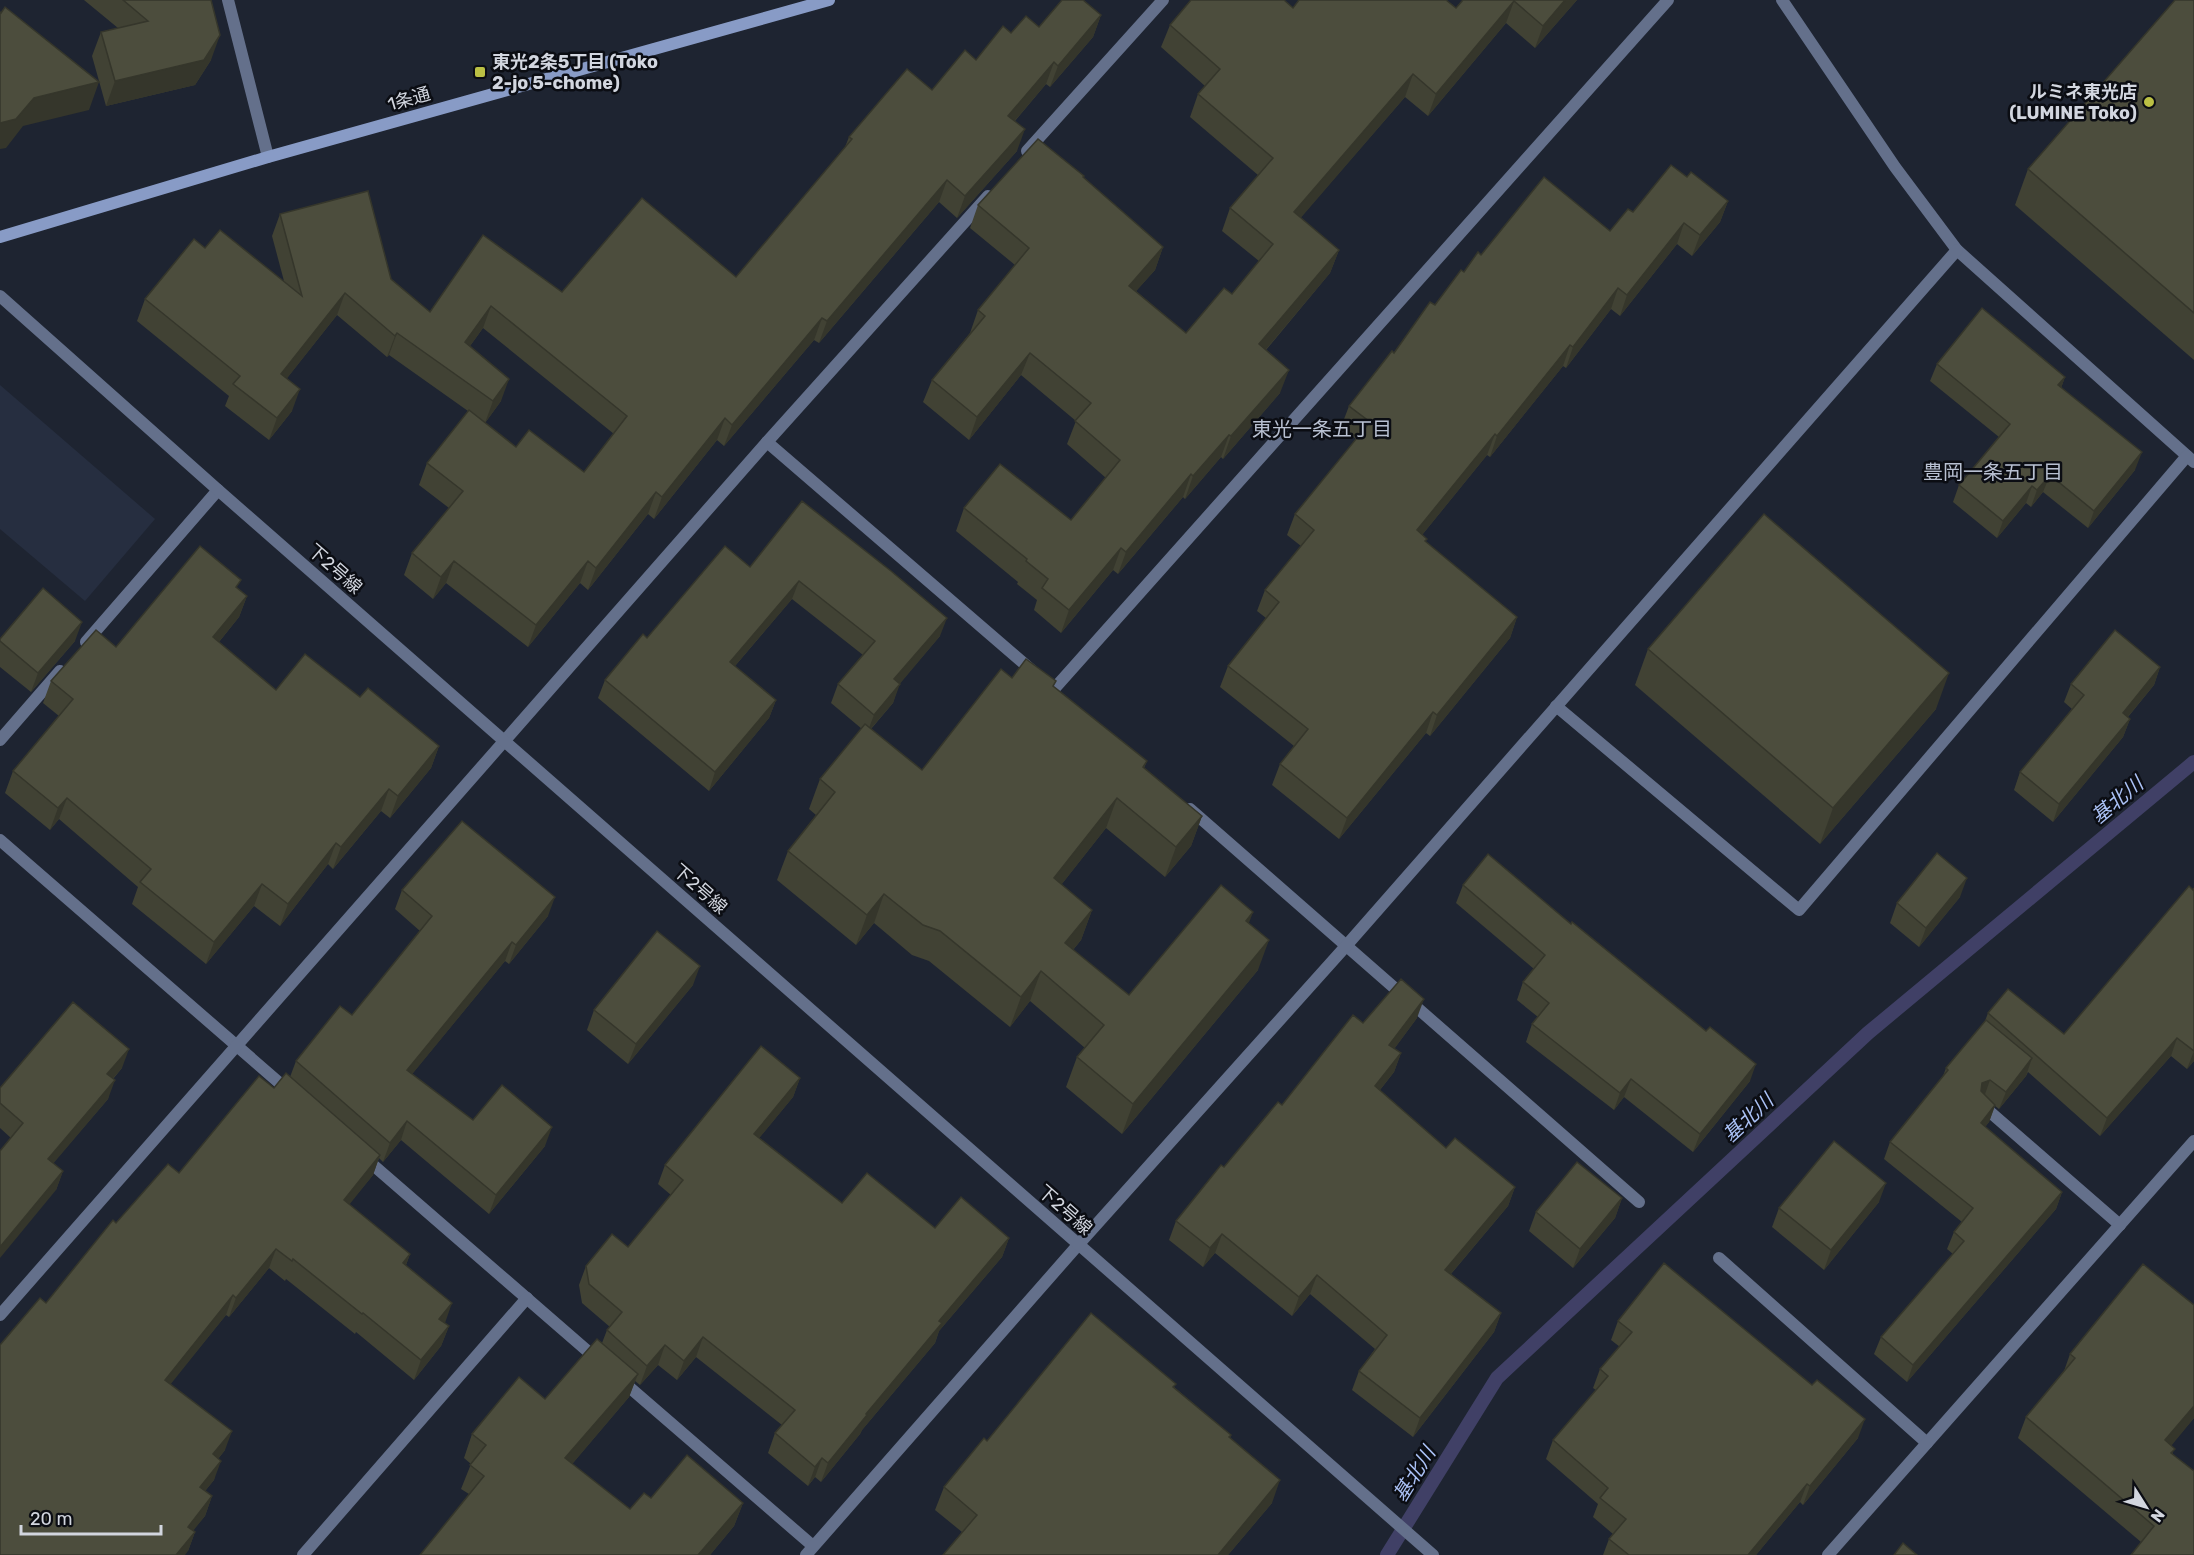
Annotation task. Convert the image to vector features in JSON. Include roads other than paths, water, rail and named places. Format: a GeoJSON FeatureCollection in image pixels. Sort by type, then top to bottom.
{"type":"FeatureCollection","features":[{"type":"Feature","properties":{"kind":"main road","name":"1条通"},"geometry":{"type":"LineString","coordinates":[[0,237],[268,157],[829,0]]}},
{"type":"Feature","properties":{"kind":"street"},"geometry":{"type":"LineString","coordinates":[[228,0],[268,157]]}},
{"type":"Feature","properties":{"kind":"street"},"geometry":{"type":"LineString","coordinates":[[1020,159],[1163,0]]}},
{"type":"Feature","properties":{"kind":"street"},"geometry":{"type":"LineString","coordinates":[[767,442],[1058,693],[1668,0]]}},
{"type":"Feature","properties":{"kind":"street"},"geometry":{"type":"LineString","coordinates":[[1556,706],[1799,910],[2190,459],[1957,250],[1895,167],[1782,0]]}},
{"type":"Feature","properties":{"kind":"street"},"geometry":{"type":"LineString","coordinates":[[0,1315],[767,442],[997,186]]}},
{"type":"Feature","properties":{"kind":"street"},"geometry":{"type":"LineString","coordinates":[[360,1153],[527,1298],[810,1551],[1078,1245],[1346,946],[1957,250]]}},
{"type":"Feature","properties":{"kind":"street","name":"下2号線"},"geometry":{"type":"LineString","coordinates":[[0,296],[218,490],[1433,1555]]}},
{"type":"Feature","properties":{"kind":"street"},"geometry":{"type":"LineString","coordinates":[[0,740],[218,490]]}},
{"type":"Feature","properties":{"kind":"street"},"geometry":{"type":"LineString","coordinates":[[1178,798],[1639,1202]]}},
{"type":"Feature","properties":{"kind":"street"},"geometry":{"type":"LineString","coordinates":[[0,840],[298,1100]]}},
{"type":"Feature","properties":{"kind":"street"},"geometry":{"type":"LineString","coordinates":[[1982,1105],[2120,1225]]}},
{"type":"Feature","properties":{"kind":"street"},"geometry":{"type":"LineString","coordinates":[[1828,1555],[2194,1141]]}},
{"type":"Feature","properties":{"kind":"street"},"geometry":{"type":"LineString","coordinates":[[1719,1258],[1928,1443]]}},
{"type":"Feature","properties":{"kind":"street"},"geometry":{"type":"LineString","coordinates":[[303,1555],[527,1298]]}},
{"type":"Feature","properties":{"kind":"waterway","name":"基北川"},"geometry":{"type":"LineString","coordinates":[[1387,1555],[1497,1378],[1868,1033],[2194,762]]}},
{"type":"Feature","properties":{"kind":"place","name":"東光2条5丁目 (Toko 2-jo 5-chome)"},"geometry":{"type":"Point","coordinates":[480,72]}},
{"type":"Feature","properties":{"kind":"place","name":"ルミネ東光店 (LUMINE Toko)"},"geometry":{"type":"Point","coordinates":[2149,102]}},
{"type":"Feature","properties":{"kind":"district","name":"東光一条五丁目"},"geometry":{"type":"Point","coordinates":[1322,429]}},
{"type":"Feature","properties":{"kind":"district","name":"豊岡一条五丁目"},"geometry":{"type":"Point","coordinates":[1993,472]}}]}
